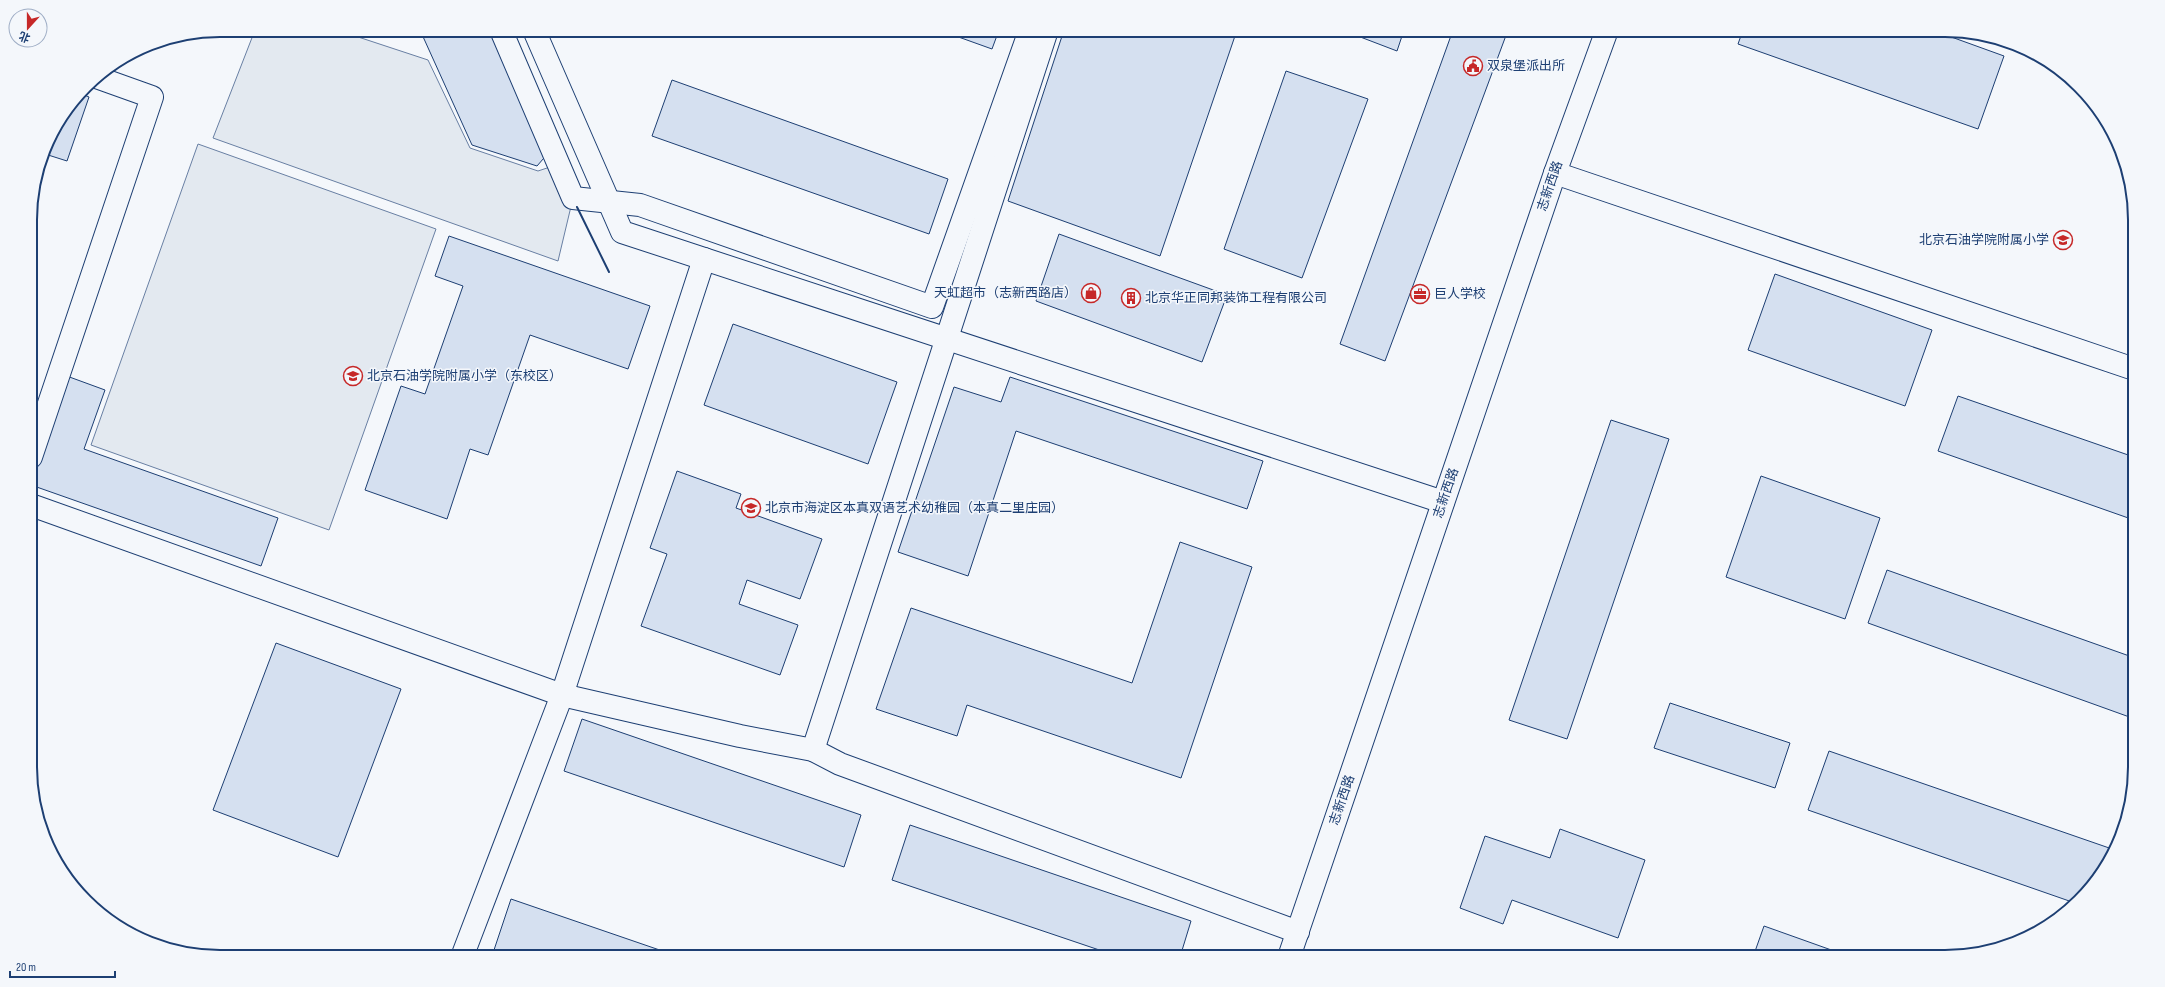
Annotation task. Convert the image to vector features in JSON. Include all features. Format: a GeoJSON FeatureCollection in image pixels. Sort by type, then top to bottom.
{"type":"FeatureCollection","features":[{"type":"Feature","properties":{"kind":"street"},"geometry":{"type":"LineString","coordinates":[[504,37],[573,198],[640,205],[932,308],[1028,37]]}},
{"type":"Feature","properties":{"kind":"street"},"geometry":{"type":"LineString","coordinates":[[537,37],[622,232],[1443,502]]}},
{"type":"Feature","properties":{"kind":"street"},"geometry":{"type":"LineString","coordinates":[[813,750],[1044,37]]}},
{"type":"Feature","properties":{"kind":"street","name":"志新西路"},"geometry":{"type":"LineString","coordinates":[[1292,950],[1555,173],[1604,37]]}},
{"type":"Feature","properties":{"kind":"street"},"geometry":{"type":"LineString","coordinates":[[37,439],[152,97],[103,79]]}},
{"type":"Feature","properties":{"kind":"street"},"geometry":{"type":"LineString","coordinates":[[1555,173],[2128,368]]}},
{"type":"Feature","properties":{"kind":"street"},"geometry":{"type":"LineString","coordinates":[[465,950],[562,695],[704,259]]}},
{"type":"Feature","properties":{"kind":"street"},"geometry":{"type":"LineString","coordinates":[[37,507],[562,695],[740,736],[813,750],[840,764],[1298,932]]}},
{"type":"Feature","properties":{"kind":"shaded area"},"geometry":{"type":"Polygon","coordinates":[[[252,37],[358,37],[428,60],[470,148],[538,171],[559,164],[573,198],[558,261],[213,138],[252,37]]]}},
{"type":"Feature","properties":{"kind":"shaded area"},"geometry":{"type":"Polygon","coordinates":[[[198,144],[436,229],[329,530],[91,445],[198,144]]]}},
{"type":"Feature","properties":{"kind":"building"},"geometry":{"type":"Polygon","coordinates":[[[423,37],[499,37],[550,151],[537,166],[472,145],[423,37]]]}},
{"type":"Feature","properties":{"kind":"building"},"geometry":{"type":"Polygon","coordinates":[[[959,37],[996,37],[992,49],[959,37]]]}},
{"type":"Feature","properties":{"kind":"building"},"geometry":{"type":"Polygon","coordinates":[[[1062,37],[1235,37],[1160,256],[1008,201],[1062,37]]]}},
{"type":"Feature","properties":{"kind":"building"},"geometry":{"type":"Polygon","coordinates":[[[1360,37],[1402,37],[1397,51],[1360,37]]]}},
{"type":"Feature","properties":{"kind":"building"},"geometry":{"type":"Polygon","coordinates":[[[1450,37],[1505,37],[1385,361],[1340,344],[1450,37]]]}},
{"type":"Feature","properties":{"kind":"building"},"geometry":{"type":"Polygon","coordinates":[[[1740,37],[1951,37],[2004,56],[1978,129],[1738,44],[1740,37]]]}},
{"type":"Feature","properties":{"kind":"building"},"geometry":{"type":"Polygon","coordinates":[[[1286,71],[1368,99],[1302,278],[1224,249],[1286,71]]]}},
{"type":"Feature","properties":{"kind":"building"},"geometry":{"type":"Polygon","coordinates":[[[672,80],[948,179],[929,234],[652,136],[672,80]]]}},
{"type":"Feature","properties":{"kind":"building"},"geometry":{"type":"Polygon","coordinates":[[[85,95],[89,97],[67,161],[49,155],[61,128],[85,95]]]}},
{"type":"Feature","properties":{"kind":"building","name":"北京华正同邦装饰工程有限公司"},"geometry":{"type":"Polygon","coordinates":[[[1059,234],[1227,295],[1202,362],[1036,301],[1059,234]]]}},
{"type":"Feature","properties":{"kind":"building"},"geometry":{"type":"Polygon","coordinates":[[[449,236],[650,306],[628,369],[530,335],[488,455],[470,449],[447,519],[365,490],[401,386],[425,394],[463,286],[435,276],[449,236]]]}},
{"type":"Feature","properties":{"kind":"building"},"geometry":{"type":"Polygon","coordinates":[[[1775,274],[1932,330],[1905,406],[1748,350],[1775,274]]]}},
{"type":"Feature","properties":{"kind":"building"},"geometry":{"type":"Polygon","coordinates":[[[733,324],[897,382],[868,464],[704,405],[733,324]]]}},
{"type":"Feature","properties":{"kind":"building"},"geometry":{"type":"Polygon","coordinates":[[[64,375],[105,390],[84,449],[278,518],[261,566],[37,487],[37,452],[64,375]]]}},
{"type":"Feature","properties":{"kind":"building"},"geometry":{"type":"Polygon","coordinates":[[[1010,377],[1263,461],[1247,509],[1016,431],[968,576],[898,552],[954,387],[1001,402],[1010,377]]]}},
{"type":"Feature","properties":{"kind":"building"},"geometry":{"type":"Polygon","coordinates":[[[1958,396],[2128,455],[2128,518],[1938,451],[1958,396]]]}},
{"type":"Feature","properties":{"kind":"building"},"geometry":{"type":"Polygon","coordinates":[[[1611,420],[1669,439],[1567,739],[1509,720],[1611,420]]]}},
{"type":"Feature","properties":{"kind":"building"},"geometry":{"type":"Polygon","coordinates":[[[677,471],[741,494],[736,508],[822,539],[800,599],[747,580],[739,604],[798,625],[780,675],[641,626],[667,554],[650,548],[677,471]]]}},
{"type":"Feature","properties":{"kind":"building"},"geometry":{"type":"Polygon","coordinates":[[[1761,476],[1880,518],[1845,619],[1726,577],[1761,476]]]}},
{"type":"Feature","properties":{"kind":"building"},"geometry":{"type":"Polygon","coordinates":[[[1180,542],[1252,567],[1181,778],[967,705],[957,736],[876,709],[911,608],[1132,683],[1180,542]]]}},
{"type":"Feature","properties":{"kind":"building"},"geometry":{"type":"Polygon","coordinates":[[[1887,570],[2128,656],[2128,716],[1868,623],[1887,570]]]}},
{"type":"Feature","properties":{"kind":"building"},"geometry":{"type":"Polygon","coordinates":[[[276,643],[401,689],[338,857],[213,810],[276,643]]]}},
{"type":"Feature","properties":{"kind":"building"},"geometry":{"type":"Polygon","coordinates":[[[1670,703],[1790,743],[1775,788],[1654,748],[1670,703]]]}},
{"type":"Feature","properties":{"kind":"building"},"geometry":{"type":"Polygon","coordinates":[[[582,719],[861,815],[844,867],[564,771],[582,719]]]}},
{"type":"Feature","properties":{"kind":"building"},"geometry":{"type":"Polygon","coordinates":[[[1829,751],[2109,848],[2104,859],[2090,879],[2070,901],[1808,810],[1829,751]]]}},
{"type":"Feature","properties":{"kind":"building"},"geometry":{"type":"Polygon","coordinates":[[[910,825],[1191,921],[1182,950],[1099,950],[892,880],[910,825]]]}},
{"type":"Feature","properties":{"kind":"building"},"geometry":{"type":"Polygon","coordinates":[[[1560,829],[1645,860],[1618,938],[1512,900],[1503,924],[1460,908],[1485,836],[1550,858],[1560,829]]]}},
{"type":"Feature","properties":{"kind":"building"},"geometry":{"type":"Polygon","coordinates":[[[511,899],[660,950],[494,950],[511,899]]]}},
{"type":"Feature","properties":{"kind":"building"},"geometry":{"type":"Polygon","coordinates":[[[1764,926],[1831,950],[1755,950],[1764,926]]]}},
{"type":"Feature","properties":{"kind":"wall"},"geometry":{"type":"LineString","coordinates":[[577,207],[609,272]]}},
{"type":"Feature","properties":{"kind":"place","name":"双泉堡派出所"},"geometry":{"type":"Point","coordinates":[1473,66]}},
{"type":"Feature","properties":{"kind":"place","name":"北京石油学院附属小学"},"geometry":{"type":"Point","coordinates":[2063,240]}},
{"type":"Feature","properties":{"kind":"place","name":"天虹超市（志新西路店）"},"geometry":{"type":"Point","coordinates":[1091,293]}},
{"type":"Feature","properties":{"kind":"place","name":"巨人学校"},"geometry":{"type":"Point","coordinates":[1420,294]}},
{"type":"Feature","properties":{"kind":"place","name":"北京华正同邦装饰工程有限公司"},"geometry":{"type":"Point","coordinates":[1131,298]}},
{"type":"Feature","properties":{"kind":"place","name":"北京石油学院附属小学（东校区）"},"geometry":{"type":"Point","coordinates":[353,376]}},
{"type":"Feature","properties":{"kind":"place","name":"北京市海淀区本真双语艺术幼稚园（本真二里庄园）"},"geometry":{"type":"Point","coordinates":[751,508]}}]}
